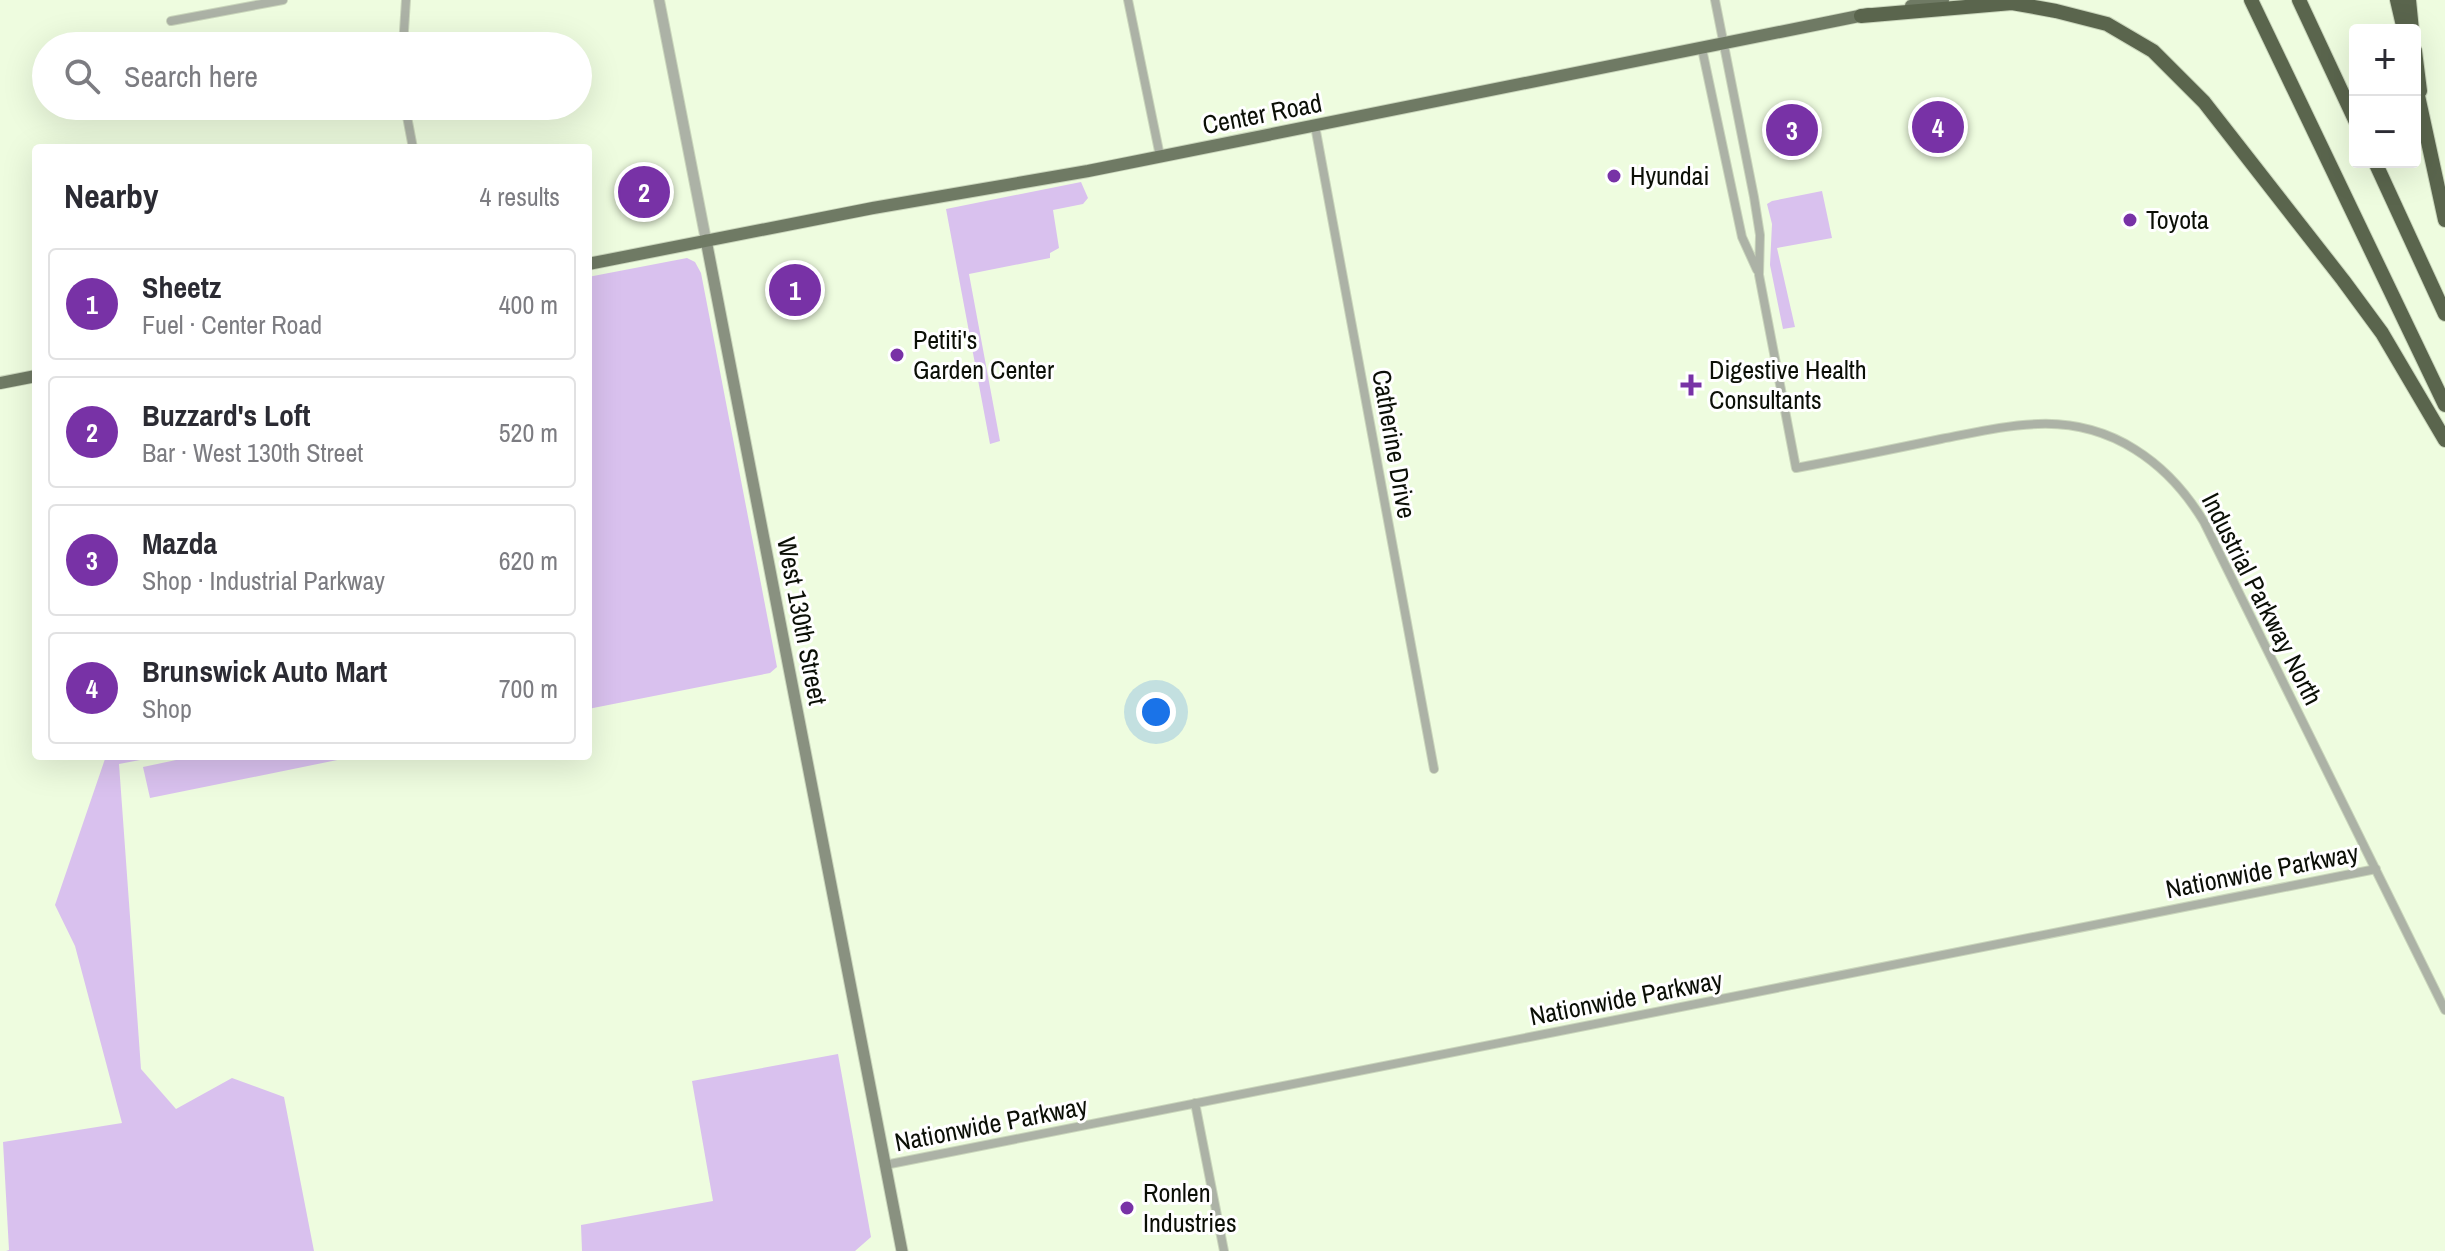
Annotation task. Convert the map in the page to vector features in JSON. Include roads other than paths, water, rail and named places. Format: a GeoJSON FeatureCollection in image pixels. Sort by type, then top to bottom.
{"type":"FeatureCollection","features":[{"type":"Feature","properties":{"kind":"highway"},"geometry":{"type":"LineString","coordinates":[[2251,0],[2445,405]]}},
{"type":"Feature","properties":{"kind":"highway"},"geometry":{"type":"LineString","coordinates":[[2299,0],[2349,107]]}},
{"type":"Feature","properties":{"kind":"highway"},"geometry":{"type":"LineString","coordinates":[[2397,0],[2403,24]]}},
{"type":"Feature","properties":{"kind":"highway"},"geometry":{"type":"LineString","coordinates":[[2409,0],[2411,24]]}},
{"type":"Feature","properties":{"kind":"highway"},"geometry":{"type":"LineString","coordinates":[[1861,16],[2012,3],[2107,24],[2153,51],[2204,102],[2343,280],[2382,333],[2445,440]]}},
{"type":"Feature","properties":{"kind":"highway"},"geometry":{"type":"LineString","coordinates":[[2421,95],[2426,131]]}},
{"type":"Feature","properties":{"kind":"highway"},"geometry":{"type":"LineString","coordinates":[[2418,96],[2445,220]]}},
{"type":"Feature","properties":{"kind":"highway"},"geometry":{"type":"LineString","coordinates":[[2378,168],[2445,314]]}},
{"type":"Feature","properties":{"kind":"main road","name":"Center Road"},"geometry":{"type":"LineString","coordinates":[[592,263],[1315,126],[1943,0]]}},
{"type":"Feature","properties":{"kind":"main road","name":"West 130th Street"},"geometry":{"type":"LineString","coordinates":[[706,240],[902,1251]]}},
{"type":"Feature","properties":{"kind":"main road"},"geometry":{"type":"LineString","coordinates":[[0,383],[32,377]]}},
{"type":"Feature","properties":{"kind":"street"},"geometry":{"type":"LineString","coordinates":[[220,0],[222,11]]}},
{"type":"Feature","properties":{"kind":"street"},"geometry":{"type":"LineString","coordinates":[[171,21],[283,0]]}},
{"type":"Feature","properties":{"kind":"street"},"geometry":{"type":"LineString","coordinates":[[404,32],[406,0]]}},
{"type":"Feature","properties":{"kind":"street","name":"West 130th Street"},"geometry":{"type":"LineString","coordinates":[[659,0],[706,240]]}},
{"type":"Feature","properties":{"kind":"street"},"geometry":{"type":"LineString","coordinates":[[1128,0],[1160,156]]}},
{"type":"Feature","properties":{"kind":"street"},"geometry":{"type":"LineString","coordinates":[[1715,0],[1756,210],[1760,235],[1759,275]]}},
{"type":"Feature","properties":{"kind":"street"},"geometry":{"type":"LineString","coordinates":[[1702,49],[1742,237],[1759,275]]}},
{"type":"Feature","properties":{"kind":"street"},"geometry":{"type":"LineString","coordinates":[[408,120],[412,144]]}},
{"type":"Feature","properties":{"kind":"street","name":"Catherine Drive"},"geometry":{"type":"LineString","coordinates":[[1315,126],[1434,769]]}},
{"type":"Feature","properties":{"kind":"street","name":"Industrial Parkway North"},"geometry":{"type":"LineString","coordinates":[[1759,275],[1796,468],[2006,426],[2042,423],[2076,426],[2100,433],[2153,460],[2180,487],[2204,522],[2445,1010]]}},
{"type":"Feature","properties":{"kind":"street","name":"Nationwide Parkway"},"geometry":{"type":"LineString","coordinates":[[885,1165],[2376,869]]}},
{"type":"Feature","properties":{"kind":"street"},"geometry":{"type":"LineString","coordinates":[[1195,1103],[1224,1251]]}},
{"type":"Feature","properties":{"kind":"place","name":"Brunswick Auto Mart"},"geometry":{"type":"Point","coordinates":[1938,127]}},
{"type":"Feature","properties":{"kind":"place","name":"Mazda"},"geometry":{"type":"Point","coordinates":[1792,130]}},
{"type":"Feature","properties":{"kind":"place","name":"Hyundai"},"geometry":{"type":"Point","coordinates":[1614,176]}},
{"type":"Feature","properties":{"kind":"place","name":"Buzzard's Loft"},"geometry":{"type":"Point","coordinates":[644,192]}},
{"type":"Feature","properties":{"kind":"place","name":"Toyota"},"geometry":{"type":"Point","coordinates":[2130,220]}},
{"type":"Feature","properties":{"kind":"place","name":"Sheetz"},"geometry":{"type":"Point","coordinates":[795,290]}},
{"type":"Feature","properties":{"kind":"place","name":"Petiti's Garden Center"},"geometry":{"type":"Point","coordinates":[897,355]}},
{"type":"Feature","properties":{"kind":"place","name":"Digestive Health Consultants"},"geometry":{"type":"Point","coordinates":[1691,385]}},
{"type":"Feature","properties":{"kind":"place","name":"Ronlen Industries"},"geometry":{"type":"Point","coordinates":[1127,1208]}}]}
